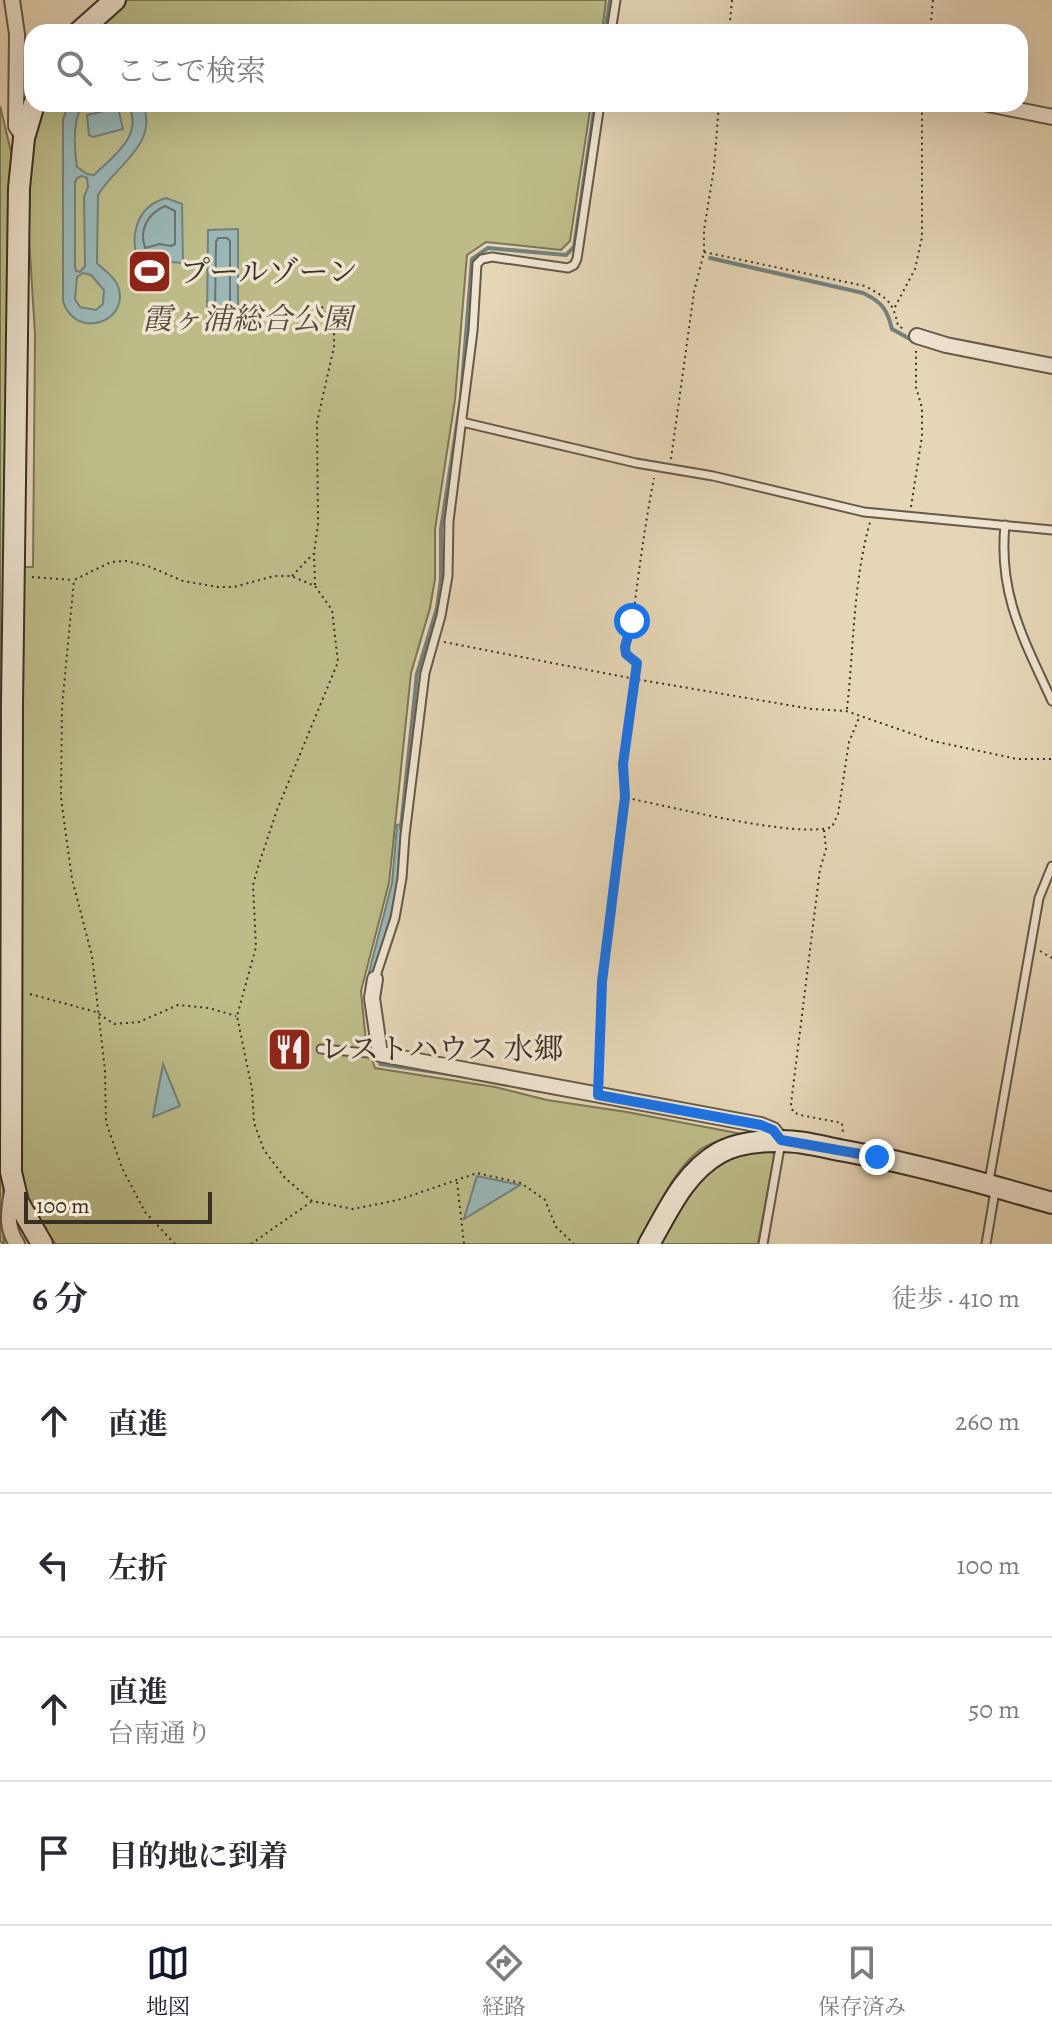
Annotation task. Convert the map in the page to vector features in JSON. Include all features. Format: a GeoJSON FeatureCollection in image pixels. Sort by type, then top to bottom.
{"type":"FeatureCollection","features":[{"type":"Feature","properties":{"kind":"street"},"geometry":{"type":"LineString","coordinates":[[12,0],[17,34],[16,126],[24,138]]}},
{"type":"Feature","properties":{"kind":"street"},"geometry":{"type":"LineString","coordinates":[[88,24],[115,0]]}},
{"type":"Feature","properties":{"kind":"street"},"geometry":{"type":"LineString","coordinates":[[16,92],[24,94]]}},
{"type":"Feature","properties":{"kind":"street"},"geometry":{"type":"LineString","coordinates":[[17,1244],[8,1222],[12,1185],[12,703],[19,188],[24,138],[32,112]]}},
{"type":"Feature","properties":{"kind":"street"},"geometry":{"type":"LineString","coordinates":[[1027,112],[1052,117]]}},
{"type":"Feature","properties":{"kind":"street"},"geometry":{"type":"LineString","coordinates":[[917,336],[946,345],[1052,366]]}},
{"type":"Feature","properties":{"kind":"street"},"geometry":{"type":"LineString","coordinates":[[375,979],[372,998],[380,1054],[761,1125],[773,1130],[781,1140]]}},
{"type":"Feature","properties":{"kind":"street"},"geometry":{"type":"LineString","coordinates":[[649,1244],[679,1192],[705,1164],[733,1147],[751,1142],[781,1140],[842,1151],[949,1173],[1052,1203]]}},
{"type":"Feature","properties":{"kind":"street"},"geometry":{"type":"LineString","coordinates":[[12,1185],[24,1216],[42,1244]]}},
{"type":"Feature","properties":{"kind":"lane"},"geometry":{"type":"LineString","coordinates":[[612,24],[616,0]]}},
{"type":"Feature","properties":{"kind":"lane"},"geometry":{"type":"LineString","coordinates":[[375,979],[395,918],[425,673],[448,576],[449,521],[473,331],[477,264],[482,259],[492,257],[568,268],[574,265],[599,112]]}},
{"type":"Feature","properties":{"kind":"lane"},"geometry":{"type":"LineString","coordinates":[[462,422],[872,513],[1052,530]]}},
{"type":"Feature","properties":{"kind":"lane"},"geometry":{"type":"LineString","coordinates":[[1005,525],[1002,549],[1004,578],[1023,637],[1052,701]]}},
{"type":"Feature","properties":{"kind":"lane"},"geometry":{"type":"LineString","coordinates":[[986,1244],[992,1185],[1039,898],[1052,866]]}},
{"type":"Feature","properties":{"kind":"lane"},"geometry":{"type":"LineString","coordinates":[[321,1049],[380,1054]]}},
{"type":"Feature","properties":{"kind":"lane"},"geometry":{"type":"LineString","coordinates":[[763,1244],[781,1140]]}},
{"type":"Feature","properties":{"kind":"path"},"geometry":{"type":"LineString","coordinates":[[730,24],[732,0]]}},
{"type":"Feature","properties":{"kind":"path"},"geometry":{"type":"LineString","coordinates":[[931,24],[933,0]]}},
{"type":"Feature","properties":{"kind":"path"},"geometry":{"type":"LineString","coordinates":[[670,467],[694,292],[704,252],[718,112]]}},
{"type":"Feature","properties":{"kind":"path"},"geometry":{"type":"LineString","coordinates":[[894,308],[915,269],[922,237],[922,112]]}},
{"type":"Feature","properties":{"kind":"path"},"geometry":{"type":"LineString","coordinates":[[704,252],[865,286],[885,296],[894,308],[898,326],[917,336],[916,387],[922,408],[922,436],[909,516]]}},
{"type":"Feature","properties":{"kind":"path"},"geometry":{"type":"LineString","coordinates":[[315,586],[317,422],[334,339],[327,313],[317,301]]}},
{"type":"Feature","properties":{"kind":"path"},"geometry":{"type":"LineString","coordinates":[[598,1095],[602,982],[625,797],[623,764],[637,663],[626,654],[625,647],[632,621],[640,549],[656,465]]}},
{"type":"Feature","properties":{"kind":"path"},"geometry":{"type":"LineString","coordinates":[[846,711],[855,643],[854,610],[862,552],[872,513]]}},
{"type":"Feature","properties":{"kind":"path"},"geometry":{"type":"LineString","coordinates":[[291,576],[314,553]]}},
{"type":"Feature","properties":{"kind":"path"},"geometry":{"type":"LineString","coordinates":[[26,577],[74,580],[111,562],[126,561],[148,566],[183,581],[218,587],[234,587],[274,576],[291,576],[315,586],[332,610],[338,662],[277,810],[258,867],[253,885],[256,947],[237,1016],[252,1089],[254,1123],[264,1150],[285,1178],[312,1201],[353,1209],[398,1200],[477,1173],[521,1183],[545,1200],[556,1227],[574,1244]]}},
{"type":"Feature","properties":{"kind":"path"},"geometry":{"type":"LineString","coordinates":[[74,580],[62,707],[61,798],[72,879],[92,956],[105,1071],[106,1122],[122,1168],[145,1212],[175,1244]]}},
{"type":"Feature","properties":{"kind":"path"},"geometry":{"type":"LineString","coordinates":[[435,640],[635,679],[812,709],[846,711],[933,741],[1017,759],[1052,759]]}},
{"type":"Feature","properties":{"kind":"path"},"geometry":{"type":"LineString","coordinates":[[625,797],[751,822],[824,830],[832,827],[838,814],[849,742],[860,717]]}},
{"type":"Feature","properties":{"kind":"path"},"geometry":{"type":"LineString","coordinates":[[824,830],[826,849],[820,869],[791,1104],[793,1112],[800,1115],[842,1123],[842,1151]]}},
{"type":"Feature","properties":{"kind":"path"},"geometry":{"type":"LineString","coordinates":[[1031,948],[1052,958]]}},
{"type":"Feature","properties":{"kind":"path"},"geometry":{"type":"LineString","coordinates":[[19,990],[96,1012],[114,1024],[139,1022],[178,1005],[209,1008],[237,1016]]}},
{"type":"Feature","properties":{"kind":"path"},"geometry":{"type":"LineString","coordinates":[[457,1181],[464,1244]]}},
{"type":"Feature","properties":{"kind":"path"},"geometry":{"type":"LineString","coordinates":[[251,1244],[312,1201]]}},
{"type":"Feature","properties":{"kind":"green space"},"geometry":{"type":"Polygon","coordinates":[[[125,0],[606,0],[603,24],[96,24],[125,0]]]}},
{"type":"Feature","properties":{"kind":"green space"},"geometry":{"type":"Polygon","coordinates":[[[0,106],[13,160],[3,1014],[4,1244],[0,1241],[0,106]]]}},
{"type":"Feature","properties":{"kind":"green space","name":"霞ヶ浦総合公園"},"geometry":{"type":"Polygon","coordinates":[[[38,112],[590,112],[570,241],[561,250],[486,242],[467,255],[455,400],[435,529],[435,579],[411,673],[389,883],[361,991],[366,1042],[375,1068],[495,1087],[547,1100],[742,1134],[710,1144],[690,1158],[665,1193],[639,1244],[56,1244],[35,1215],[20,1159],[23,567],[33,567],[35,334],[25,173],[38,112]]]}},
{"type":"Feature","properties":{"kind":"green space"},"geometry":{"type":"Polygon","coordinates":[[[770,1150],[774,1156],[758,1244],[658,1244],[678,1209],[700,1180],[730,1160],[748,1153],[770,1150]]]}},
{"type":"Feature","properties":{"kind":"water"},"geometry":{"type":"Polygon","coordinates":[[[66,112],[79,112],[75,135],[77,167],[94,175],[125,144],[132,125],[131,112],[145,112],[145,131],[141,142],[98,195],[97,263],[117,283],[120,299],[117,309],[100,322],[89,323],[78,321],[63,301],[66,112]],[[82,176],[75,182],[75,266],[76,271],[80,272],[85,266],[84,197],[87,178],[82,176]],[[83,273],[77,277],[75,299],[80,307],[96,310],[103,304],[104,290],[91,275],[83,273]]]}},
{"type":"Feature","properties":{"kind":"water"},"geometry":{"type":"Polygon","coordinates":[[[119,112],[123,129],[93,137],[89,135],[87,115],[119,112]]]}},
{"type":"Feature","properties":{"kind":"water"},"geometry":{"type":"Polygon","coordinates":[[[166,198],[182,204],[183,263],[171,262],[166,253],[160,252],[151,257],[149,269],[143,271],[135,250],[136,228],[146,210],[166,198]]]}},
{"type":"Feature","properties":{"kind":"water"},"geometry":{"type":"Polygon","coordinates":[[[238,229],[238,322],[207,322],[208,230],[238,229]]]}},
{"type":"Feature","properties":{"kind":"water"},"geometry":{"type":"Polygon","coordinates":[[[404,823],[399,884],[375,974],[369,972],[392,883],[397,825],[404,823]]]}},
{"type":"Feature","properties":{"kind":"water"},"geometry":{"type":"Polygon","coordinates":[[[163,1064],[180,1106],[153,1117],[163,1064]]]}},
{"type":"Feature","properties":{"kind":"water"},"geometry":{"type":"Polygon","coordinates":[[[477,1176],[520,1185],[464,1219],[477,1176]]]}},
{"type":"Feature","properties":{"kind":"waterway"},"geometry":{"type":"LineString","coordinates":[[606,24],[610,0]]}},
{"type":"Feature","properties":{"kind":"waterway"},"geometry":{"type":"LineString","coordinates":[[401,828],[417,674],[437,608],[441,580],[441,529],[461,398],[472,259],[488,248],[566,255],[574,247],[594,112]]}},
{"type":"Feature","properties":{"kind":"waterway"},"geometry":{"type":"LineString","coordinates":[[710,258],[863,293],[883,307],[892,329],[917,343]]}},
{"type":"Feature","properties":{"kind":"waterway"},"geometry":{"type":"LineString","coordinates":[[380,1064],[463,1076]]}},
{"type":"Feature","properties":{"kind":"waterway"},"geometry":{"type":"LineString","coordinates":[[519,1087],[609,1103]]}},
{"type":"Feature","properties":{"kind":"place","name":"プールゾーン"},"geometry":{"type":"Point","coordinates":[149,272]}},
{"type":"Feature","properties":{"kind":"place","name":"レストハウス 水郷"},"geometry":{"type":"Point","coordinates":[289,1049]}},
{"type":"Feature","properties":{"kind":"route"},"geometry":{"type":"LineString","coordinates":[[632,621],[625,647],[626,654],[637,663],[623,764],[625,797],[602,982],[598,1095],[761,1125],[773,1130],[781,1140],[877,1157]]}}]}
